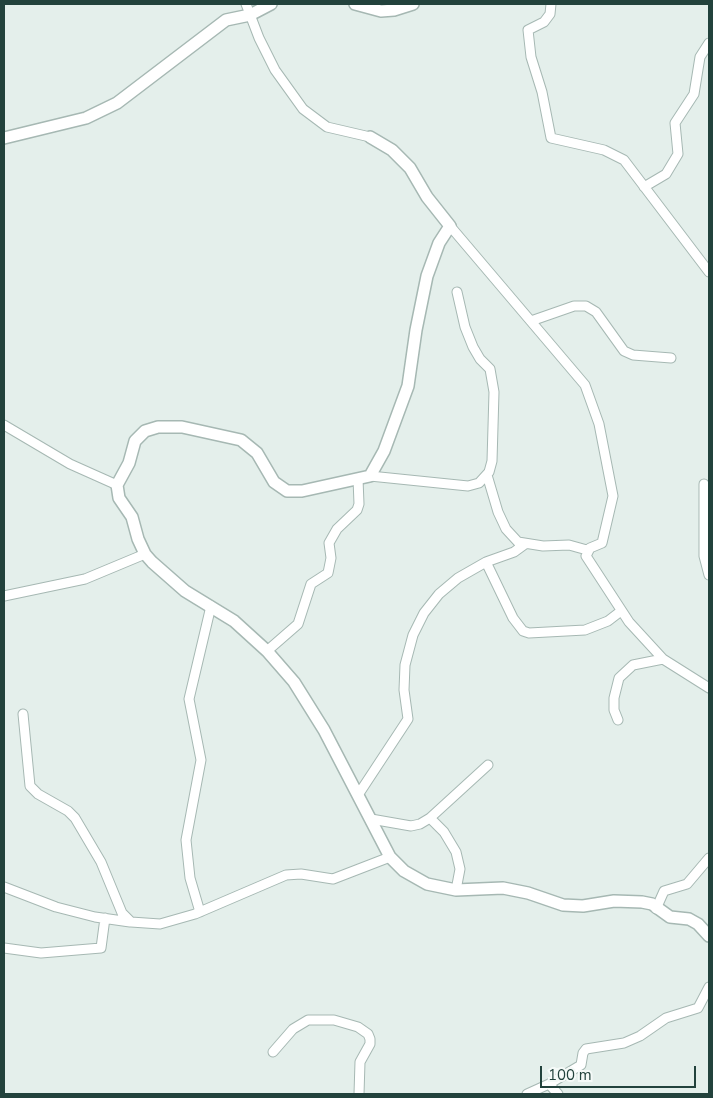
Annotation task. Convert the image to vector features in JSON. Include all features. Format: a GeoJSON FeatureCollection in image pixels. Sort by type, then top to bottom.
{"type":"FeatureCollection","features":[{"type":"Feature","properties":{"kind":"street"},"geometry":{"type":"LineString","coordinates":[[246,4],[275,70],[303,109],[327,126],[370,137],[392,150],[410,168],[427,197],[450,226],[585,385],[599,424],[613,496],[602,543],[587,550],[569,545],[543,546],[524,544],[513,538],[506,529],[498,512],[487,475]]}},
{"type":"Feature","properties":{"kind":"street"},"geometry":{"type":"LineString","coordinates":[[4,138],[86,118],[117,103],[226,20],[250,15],[271,4]]}},
{"type":"Feature","properties":{"kind":"street"},"geometry":{"type":"LineString","coordinates":[[355,4],[381,11],[394,10],[413,4]]}},
{"type":"Feature","properties":{"kind":"street"},"geometry":{"type":"LineString","coordinates":[[551,4],[550,14],[544,22],[528,30],[531,57],[542,92],[551,138],[604,150],[624,160],[709,272]]}},
{"type":"Feature","properties":{"kind":"street"},"geometry":{"type":"LineString","coordinates":[[644,187],[666,174],[678,154],[675,123],[694,94],[700,57],[709,44]]}},
{"type":"Feature","properties":{"kind":"street"},"geometry":{"type":"LineString","coordinates":[[267,651],[298,624],[311,584],[328,573],[331,558],[329,543],[337,529],[357,510],[364,478],[384,451],[408,386],[416,330],[427,276],[439,243],[450,226]]}},
{"type":"Feature","properties":{"kind":"street"},"geometry":{"type":"LineString","coordinates":[[457,292],[464,326],[480,359],[490,369],[494,392],[492,461],[487,475],[478,483],[468,486],[364,478],[302,491],[287,491],[274,482],[257,453],[241,440],[226,435],[182,427],[158,427],[145,431],[135,440],[129,463],[117,485],[119,498],[132,516],[138,539],[145,554],[185,591],[234,621],[267,651],[310,705],[390,857],[404,871],[415,878],[456,890],[503,888],[528,893],[563,905],[583,906],[614,901],[652,904],[656,909],[670,917],[689,919],[698,924],[709,936]]}},
{"type":"Feature","properties":{"kind":"street"},"geometry":{"type":"LineString","coordinates":[[531,321],[574,306],[586,306],[596,312],[624,351],[633,355],[671,358]]}},
{"type":"Feature","properties":{"kind":"street"},"geometry":{"type":"LineString","coordinates":[[4,425],[70,464],[117,485]]}},
{"type":"Feature","properties":{"kind":"street"},"geometry":{"type":"LineString","coordinates":[[704,484],[704,556],[709,575]]}},
{"type":"Feature","properties":{"kind":"street"},"geometry":{"type":"LineString","coordinates":[[358,794],[408,719],[403,677],[409,646],[418,624],[431,604],[448,586],[486,562],[514,552],[524,544]]}},
{"type":"Feature","properties":{"kind":"street"},"geometry":{"type":"LineString","coordinates":[[587,550],[586,556],[621,611],[663,659],[709,688]]}},
{"type":"Feature","properties":{"kind":"street"},"geometry":{"type":"LineString","coordinates":[[4,596],[85,579],[145,554]]}},
{"type":"Feature","properties":{"kind":"street"},"geometry":{"type":"LineString","coordinates":[[486,562],[512,618],[522,631],[529,633],[585,630],[608,620],[621,611]]}},
{"type":"Feature","properties":{"kind":"street"},"geometry":{"type":"LineString","coordinates":[[200,912],[190,878],[186,840],[201,760],[189,699],[211,606]]}},
{"type":"Feature","properties":{"kind":"street"},"geometry":{"type":"LineString","coordinates":[[618,720],[614,710],[614,698],[619,678],[633,665],[663,659]]}},
{"type":"Feature","properties":{"kind":"street"},"geometry":{"type":"LineString","coordinates":[[23,714],[30,786],[38,794],[68,811],[75,818],[101,862],[122,914],[131,922]]}},
{"type":"Feature","properties":{"kind":"street"},"geometry":{"type":"LineString","coordinates":[[371,819],[411,826],[430,818],[488,765]]}},
{"type":"Feature","properties":{"kind":"street"},"geometry":{"type":"LineString","coordinates":[[430,818],[444,832],[456,852],[460,869],[456,890]]}},
{"type":"Feature","properties":{"kind":"street"},"geometry":{"type":"LineString","coordinates":[[4,887],[56,907],[105,918],[160,924],[200,912],[286,875],[301,874],[333,879],[390,857]]}},
{"type":"Feature","properties":{"kind":"street"},"geometry":{"type":"LineString","coordinates":[[656,909],[664,891],[687,884],[709,858]]}},
{"type":"Feature","properties":{"kind":"street"},"geometry":{"type":"LineString","coordinates":[[4,948],[41,952],[101,948],[105,918]]}},
{"type":"Feature","properties":{"kind":"street"},"geometry":{"type":"LineString","coordinates":[[527,1094],[550,1084],[581,1065],[582,1054],[586,1049],[624,1043],[640,1036],[666,1018],[698,1008],[709,987]]}},
{"type":"Feature","properties":{"kind":"street"},"geometry":{"type":"LineString","coordinates":[[273,1052],[292,1029],[308,1020],[334,1020],[358,1027],[368,1034],[370,1039],[370,1044],[360,1062],[359,1094]]}},
{"type":"Feature","properties":{"kind":"street"},"geometry":{"type":"LineString","coordinates":[[550,1084],[558,1094]]}}]}
